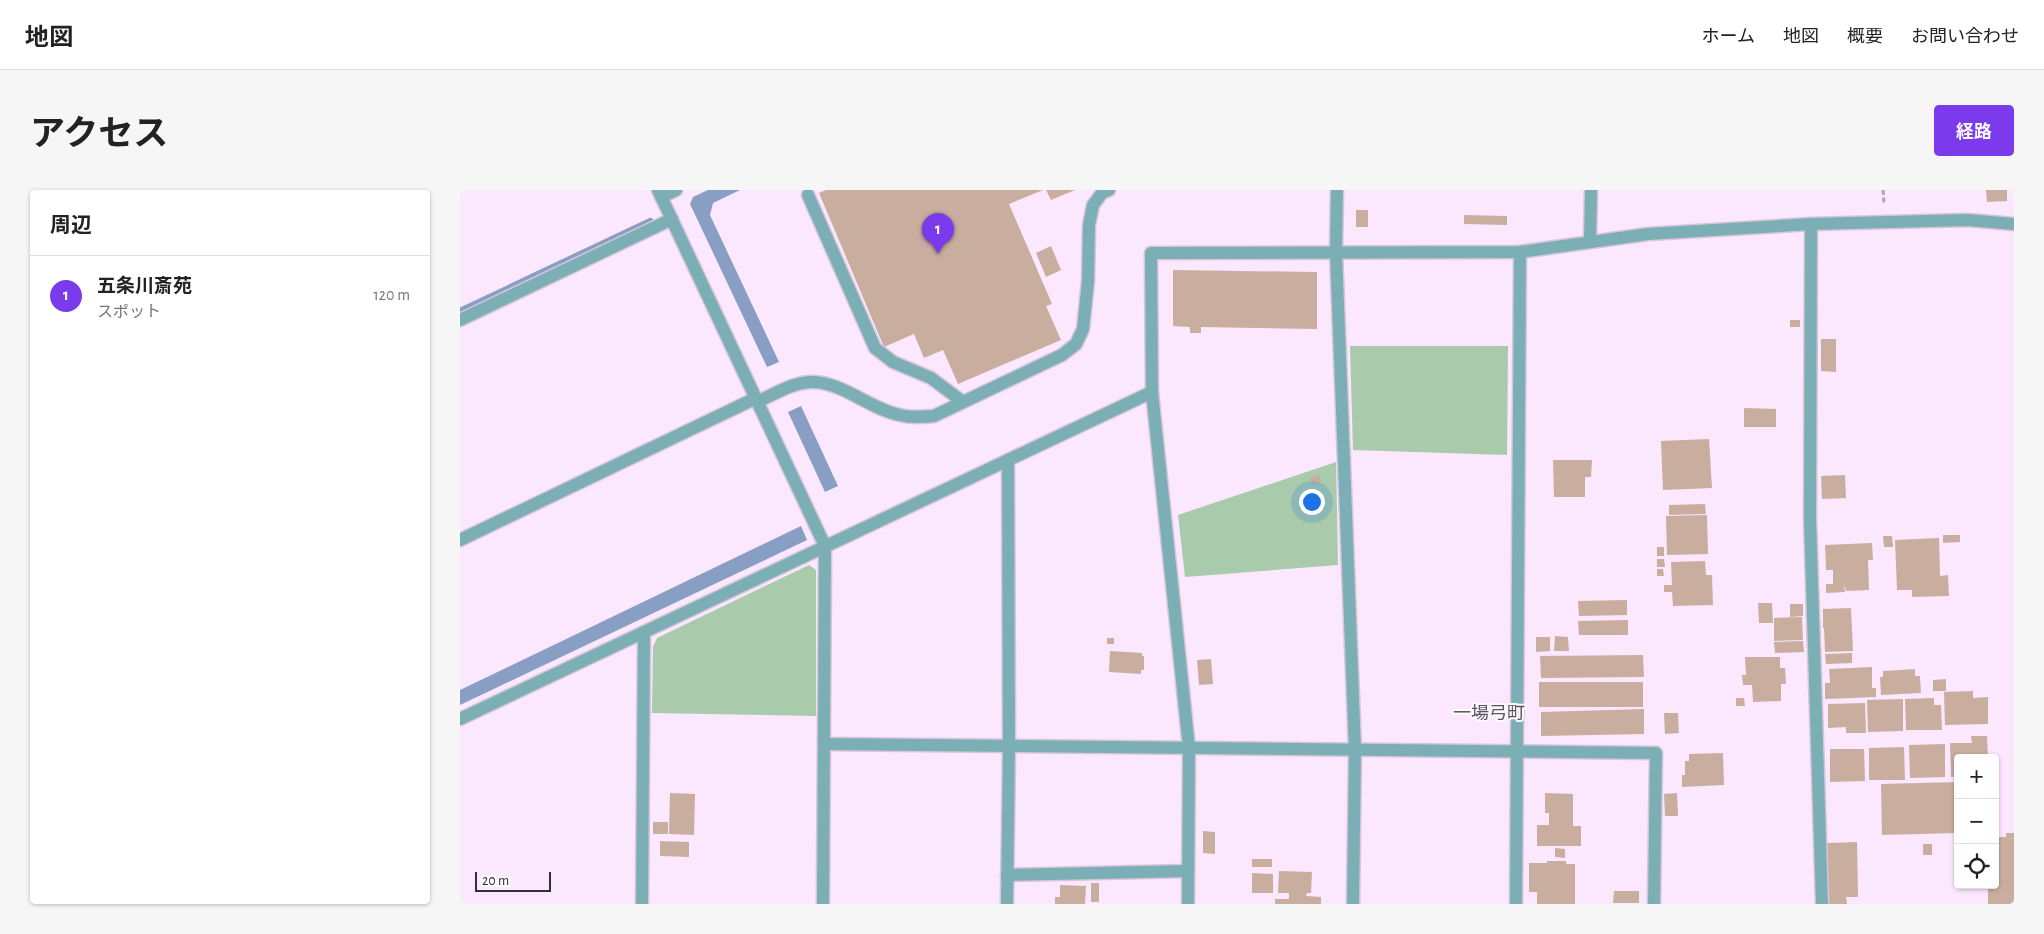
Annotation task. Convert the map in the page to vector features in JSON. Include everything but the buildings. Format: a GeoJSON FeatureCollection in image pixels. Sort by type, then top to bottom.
{"type":"FeatureCollection","features":[{"type":"Feature","properties":{"kind":"street"},"geometry":{"type":"LineString","coordinates":[[676,190],[659,194],[825,546],[823,904]]}},
{"type":"Feature","properties":{"kind":"street"},"geometry":{"type":"LineString","coordinates":[[460,540],[756,400],[797,384],[814,382],[829,384],[898,415],[916,418],[934,416],[1062,355],[1076,344],[1083,329],[1088,281],[1089,225],[1093,205],[1102,193],[1109,190]]}},
{"type":"Feature","properties":{"kind":"street"},"geometry":{"type":"LineString","coordinates":[[1337,190],[1336,252],[1355,750],[1353,904]]}},
{"type":"Feature","properties":{"kind":"street"},"geometry":{"type":"LineString","coordinates":[[1590,242],[1592,190]]}},
{"type":"Feature","properties":{"kind":"street"},"geometry":{"type":"LineString","coordinates":[[808,195],[875,348],[893,362],[931,378],[963,402]]}},
{"type":"Feature","properties":{"kind":"street"},"geometry":{"type":"LineString","coordinates":[[460,320],[672,220]]}},
{"type":"Feature","properties":{"kind":"street"},"geometry":{"type":"LineString","coordinates":[[1188,904],[1189,748],[1152,392],[1151,253],[1520,252],[1648,234],[1811,224],[1967,220],[2014,224]]}},
{"type":"Feature","properties":{"kind":"street"},"geometry":{"type":"LineString","coordinates":[[1811,224],[1810,519],[1822,904]]}},
{"type":"Feature","properties":{"kind":"street"},"geometry":{"type":"LineString","coordinates":[[1516,904],[1520,252]]}},
{"type":"Feature","properties":{"kind":"street"},"geometry":{"type":"LineString","coordinates":[[460,720],[1152,392]]}},
{"type":"Feature","properties":{"kind":"street"},"geometry":{"type":"LineString","coordinates":[[1007,904],[1009,746],[1008,460]]}},
{"type":"Feature","properties":{"kind":"street"},"geometry":{"type":"LineString","coordinates":[[642,904],[644,632]]}},
{"type":"Feature","properties":{"kind":"street"},"geometry":{"type":"LineString","coordinates":[[825,744],[1656,753],[1654,904]]}},
{"type":"Feature","properties":{"kind":"street"},"geometry":{"type":"LineString","coordinates":[[1007,875],[1188,871]]}},
{"type":"Feature","properties":{"kind":"green space"},"geometry":{"type":"Polygon","coordinates":[[[1350,346],[1508,346],[1507,455],[1353,450],[1350,346]]]}},
{"type":"Feature","properties":{"kind":"green space"},"geometry":{"type":"Polygon","coordinates":[[[1336,462],[1338,565],[1185,577],[1178,515],[1336,462]]]}},
{"type":"Feature","properties":{"kind":"green space"},"geometry":{"type":"Polygon","coordinates":[[[809,565],[816,570],[816,716],[652,713],[653,647],[657,638],[809,565]]]}},
{"type":"Feature","properties":{"kind":"water"},"geometry":{"type":"Polygon","coordinates":[[[708,190],[740,190],[713,203],[710,215],[779,362],[767,367],[690,204],[693,197],[708,190]]]}},
{"type":"Feature","properties":{"kind":"water"},"geometry":{"type":"Polygon","coordinates":[[[801,406],[838,486],[825,492],[788,412],[801,406]]]}},
{"type":"Feature","properties":{"kind":"water"},"geometry":{"type":"Polygon","coordinates":[[[801,526],[807,540],[460,705],[460,690],[801,526]]]}},
{"type":"Feature","properties":{"kind":"waterway"},"geometry":{"type":"LineString","coordinates":[[460,312],[650,222]]}},
{"type":"Feature","properties":{"kind":"place","name":"五条川斎苑"},"geometry":{"type":"Point","coordinates":[938,254]}},
{"type":"Feature","properties":{"kind":"district","name":"一場弓町"},"geometry":{"type":"Point","coordinates":[1489,714]}}]}
